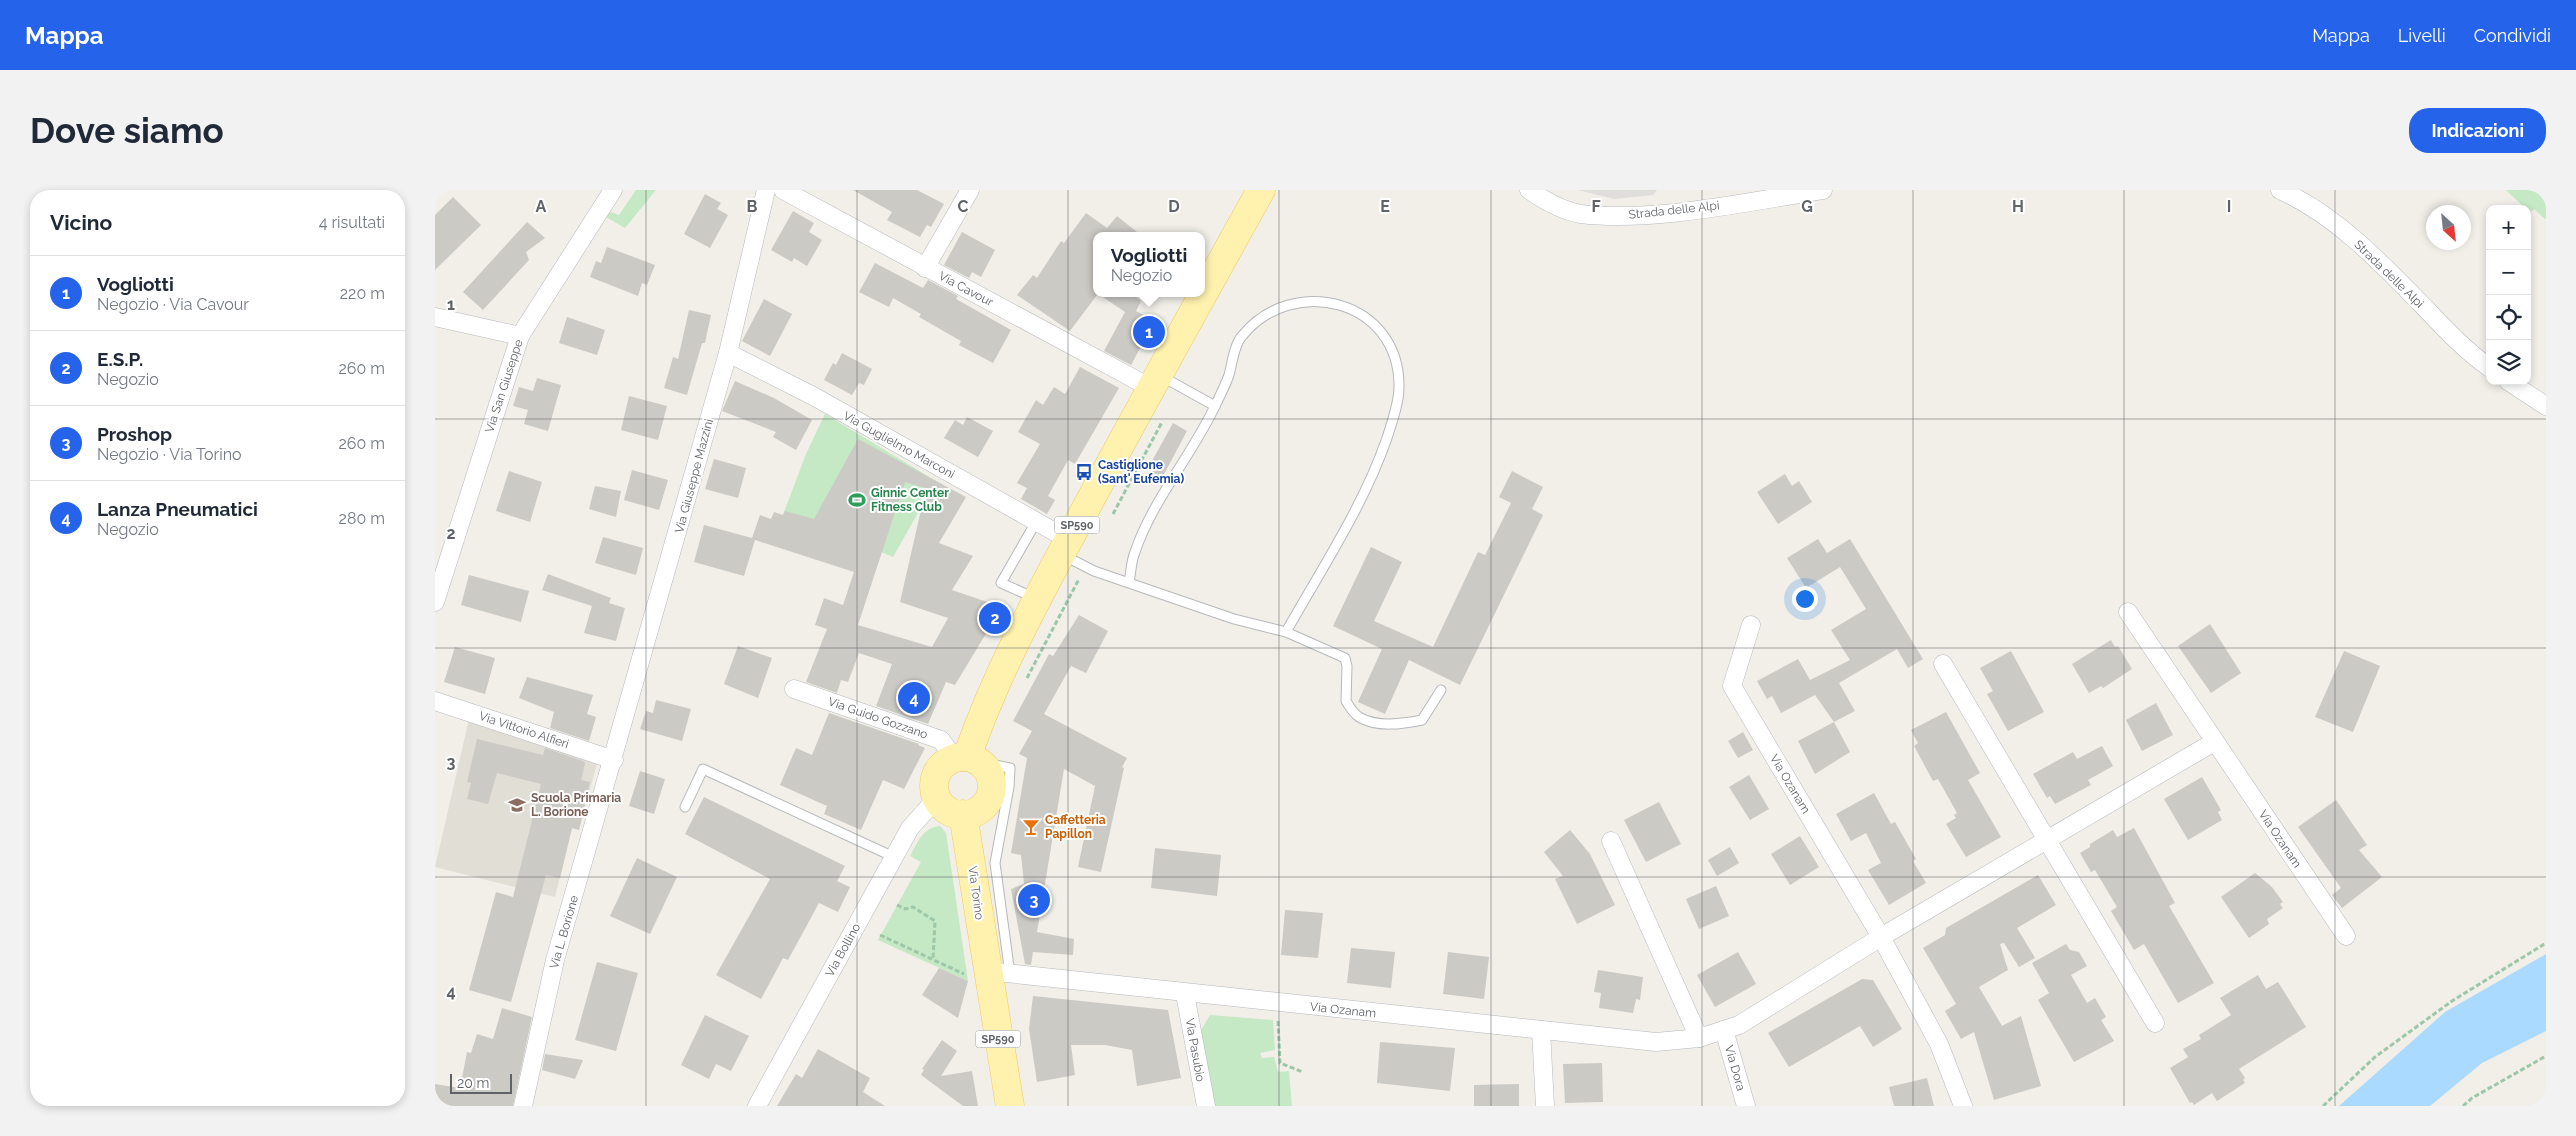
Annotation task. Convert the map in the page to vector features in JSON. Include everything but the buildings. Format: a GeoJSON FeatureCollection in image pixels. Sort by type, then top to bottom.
{"type":"FeatureCollection","features":[{"type":"Feature","properties":{"kind":"main road","name":"SP590"},"geometry":{"type":"LineString","coordinates":[[1205,291],[1261,190]]}},
{"type":"Feature","properties":{"kind":"main road","name":"SP590"},"geometry":{"type":"LineString","coordinates":[[937,798],[934,790],[936,774],[947,762],[967,759],[980,716],[1004,662],[1202,297]]}},
{"type":"Feature","properties":{"kind":"main road"},"geometry":{"type":"LineString","coordinates":[[937,798],[948,810],[963,814],[980,809],[990,794],[990,776],[967,759]]}},
{"type":"Feature","properties":{"kind":"main road","name":"Via Torino"},"geometry":{"type":"LineString","coordinates":[[963,814],[989,974]]}},
{"type":"Feature","properties":{"kind":"main road","name":"SP590"},"geometry":{"type":"LineString","coordinates":[[989,974],[1010,1106]]}},
{"type":"Feature","properties":{"kind":"street","name":"Via San Giuseppe"},"geometry":{"type":"LineString","coordinates":[[435,602],[520,336],[613,190]]}},
{"type":"Feature","properties":{"kind":"street","name":"Via Giuseppe Mazzini"},"geometry":{"type":"LineString","coordinates":[[614,760],[728,353],[766,190]]}},
{"type":"Feature","properties":{"kind":"street","name":"Via Cavour"},"geometry":{"type":"LineString","coordinates":[[783,190],[925,268],[1155,381]]}},
{"type":"Feature","properties":{"kind":"street"},"geometry":{"type":"LineString","coordinates":[[925,268],[970,190]]}},
{"type":"Feature","properties":{"kind":"street","name":"Strada delle Alpi"},"geometry":{"type":"LineString","coordinates":[[1529,190],[1564,210],[1581,214],[1628,215],[1708,207],[1823,190]]}},
{"type":"Feature","properties":{"kind":"street","name":"Strada delle Alpi"},"geometry":{"type":"LineString","coordinates":[[2280,190],[2304,203],[2376,258],[2451,334],[2486,365]]}},
{"type":"Feature","properties":{"kind":"street"},"geometry":{"type":"LineString","coordinates":[[435,317],[520,336]]}},
{"type":"Feature","properties":{"kind":"street","name":"Via Guglielmo Marconi"},"geometry":{"type":"LineString","coordinates":[[728,353],[815,397],[1036,522],[1065,547]]}},
{"type":"Feature","properties":{"kind":"street"},"geometry":{"type":"LineString","coordinates":[[2514,385],[2546,406]]}},
{"type":"Feature","properties":{"kind":"street","name":"Via Ozanam"},"geometry":{"type":"LineString","coordinates":[[2128,612],[2214,742],[2347,936]]}},
{"type":"Feature","properties":{"kind":"street","name":"Via Ozanam"},"geometry":{"type":"LineString","coordinates":[[1751,625],[1732,686],[1881,937],[1939,1044],[1963,1106]]}},
{"type":"Feature","properties":{"kind":"street"},"geometry":{"type":"LineString","coordinates":[[1943,664],[2045,840],[2155,1023]]}},
{"type":"Feature","properties":{"kind":"street","name":"Via Guido Gozzano"},"geometry":{"type":"LineString","coordinates":[[794,689],[941,740],[967,759]]}},
{"type":"Feature","properties":{"kind":"street","name":"Via Vittorio Alfieri"},"geometry":{"type":"LineString","coordinates":[[435,701],[614,760]]}},
{"type":"Feature","properties":{"kind":"street","name":"Via Ozanam"},"geometry":{"type":"LineString","coordinates":[[989,974],[1656,1042],[1699,1038],[1739,1025],[1881,937],[2214,742]]}},
{"type":"Feature","properties":{"kind":"street","name":"Via L. Borione"},"geometry":{"type":"LineString","coordinates":[[523,1106],[555,960],[614,760]]}},
{"type":"Feature","properties":{"kind":"street","name":"Via Bollino"},"geometry":{"type":"LineString","coordinates":[[757,1106],[910,828],[937,798]]}},
{"type":"Feature","properties":{"kind":"street"},"geometry":{"type":"LineString","coordinates":[[1611,842],[1699,1038]]}},
{"type":"Feature","properties":{"kind":"street","name":"Via Pasubio"},"geometry":{"type":"LineString","coordinates":[[1185,994],[1206,1106]]}},
{"type":"Feature","properties":{"kind":"street"},"geometry":{"type":"LineString","coordinates":[[1541,1030],[1545,1106]]}},
{"type":"Feature","properties":{"kind":"street","name":"Via Dora"},"geometry":{"type":"LineString","coordinates":[[1724,1030],[1746,1106]]}},
{"type":"Feature","properties":{"kind":"lane"},"geometry":{"type":"LineString","coordinates":[[1129,582],[1135,552],[1158,502],[1179,467],[1200,438],[1228,377],[1241,336],[1273,310],[1312,300],[1343,304],[1375,323],[1395,354],[1399,387],[1391,424],[1379,459],[1341,540],[1287,632]]}},
{"type":"Feature","properties":{"kind":"lane"},"geometry":{"type":"LineString","coordinates":[[1155,381],[1215,406]]}},
{"type":"Feature","properties":{"kind":"lane"},"geometry":{"type":"LineString","coordinates":[[1036,522],[1001,583],[1037,599]]}},
{"type":"Feature","properties":{"kind":"lane"},"geometry":{"type":"LineString","coordinates":[[1065,547],[1094,571],[1234,619],[1287,632],[1345,658],[1347,666],[1345,701],[1358,717],[1401,725],[1422,720],[1441,690]]}},
{"type":"Feature","properties":{"kind":"lane"},"geometry":{"type":"LineString","coordinates":[[967,759],[1010,768],[1009,787],[995,863],[989,974]]}},
{"type":"Feature","properties":{"kind":"lane"},"geometry":{"type":"LineString","coordinates":[[685,807],[703,769],[894,857]]}},
{"type":"Feature","properties":{"kind":"path"},"geometry":{"type":"LineString","coordinates":[[897,906],[905,909],[913,907],[935,921],[933,960]]}},
{"type":"Feature","properties":{"kind":"path"},"geometry":{"type":"LineString","coordinates":[[880,935],[933,960],[989,974]]}},
{"type":"Feature","properties":{"kind":"path"},"geometry":{"type":"LineString","coordinates":[[2323,1106],[2375,1057],[2452,1001],[2546,943]]}},
{"type":"Feature","properties":{"kind":"path"},"geometry":{"type":"LineString","coordinates":[[1277,1003],[1280,1062],[1303,1072]]}},
{"type":"Feature","properties":{"kind":"path"},"geometry":{"type":"LineString","coordinates":[[2463,1106],[2472,1098],[2546,1056]]}},
{"type":"Feature","properties":{"kind":"shaded area"},"geometry":{"type":"Polygon","coordinates":[[[1578,190],[1657,190],[1653,195],[1614,199],[1578,190]]]}},
{"type":"Feature","properties":{"kind":"shaded area","name":"Scuola Primaria L. Borione"},"geometry":{"type":"Polygon","coordinates":[[[469,719],[598,760],[579,830],[572,828],[555,897],[435,867],[469,719]]]}},
{"type":"Feature","properties":{"kind":"green space"},"geometry":{"type":"Polygon","coordinates":[[[636,190],[656,190],[625,228],[606,217],[610,212],[619,215],[636,190]]]}},
{"type":"Feature","properties":{"kind":"green space"},"geometry":{"type":"Polygon","coordinates":[[[2506,190],[2546,190],[2545,219],[2534,209],[2531,212],[2531,205],[2522,205],[2506,190]]]}},
{"type":"Feature","properties":{"kind":"green space","name":"Ginnic Center Fitness Club"},"geometry":{"type":"Polygon","coordinates":[[[825,414],[936,481],[893,557],[867,546],[781,520],[806,454],[825,414]]]}},
{"type":"Feature","properties":{"kind":"green space"},"geometry":{"type":"Polygon","coordinates":[[[940,826],[946,833],[968,981],[878,940],[921,862],[910,856],[921,836],[934,827],[940,826]]]}},
{"type":"Feature","properties":{"kind":"green space"},"geometry":{"type":"Polygon","coordinates":[[[1210,1015],[1273,1020],[1275,1050],[1260,1053],[1262,1058],[1274,1057],[1278,1072],[1289,1071],[1292,1106],[1215,1106],[1200,1032],[1210,1015]]]}},
{"type":"Feature","properties":{"kind":"water"},"geometry":{"type":"Polygon","coordinates":[[[2546,954],[2546,1031],[2482,1063],[2430,1106],[2339,1106],[2445,1012],[2546,954]]]}},
{"type":"Feature","properties":{"kind":"place","name":"Vogliotti"},"geometry":{"type":"Point","coordinates":[1149,332]}},
{"type":"Feature","properties":{"kind":"place","name":"Castiglione (Sant' Eufemia)"},"geometry":{"type":"Point","coordinates":[1084,472]}},
{"type":"Feature","properties":{"kind":"place","name":"Ginnic Center Fitness Club"},"geometry":{"type":"Point","coordinates":[857,500]}},
{"type":"Feature","properties":{"kind":"place","name":"E.S.P."},"geometry":{"type":"Point","coordinates":[995,618]}},
{"type":"Feature","properties":{"kind":"place","name":"Lanza Pneumatici"},"geometry":{"type":"Point","coordinates":[914,698]}},
{"type":"Feature","properties":{"kind":"place","name":"Scuola Primaria L. Borione"},"geometry":{"type":"Point","coordinates":[517,805]}},
{"type":"Feature","properties":{"kind":"place","name":"Caffetteria Papillon"},"geometry":{"type":"Point","coordinates":[1031,827]}},
{"type":"Feature","properties":{"kind":"place","name":"Proshop"},"geometry":{"type":"Point","coordinates":[1034,900]}}]}
